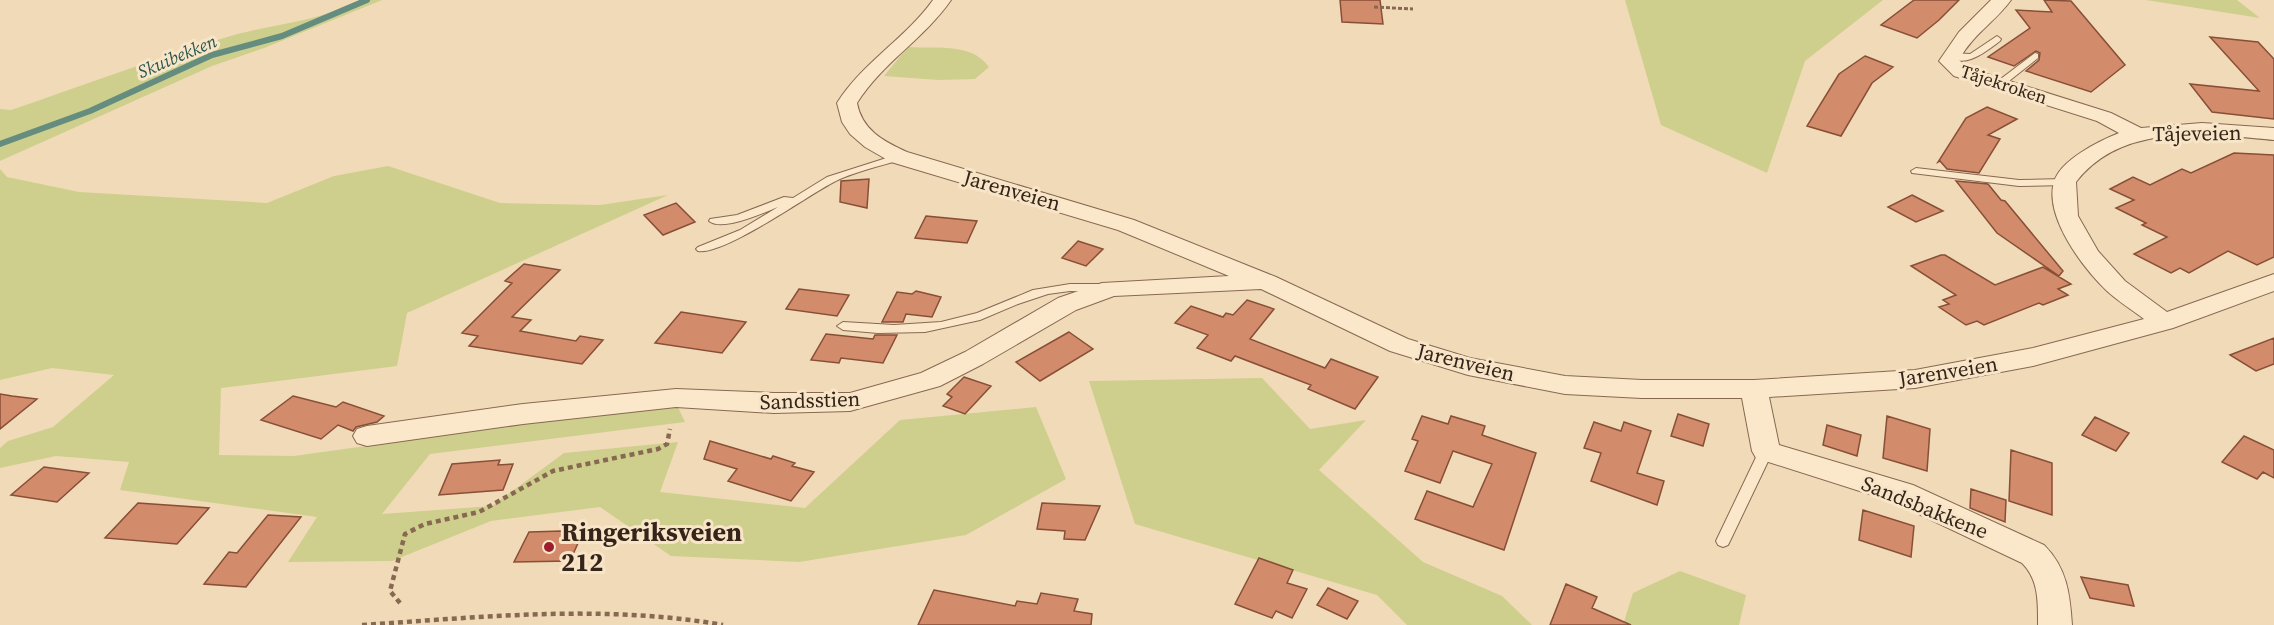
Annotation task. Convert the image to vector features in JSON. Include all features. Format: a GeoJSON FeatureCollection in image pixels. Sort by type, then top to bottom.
{"type":"FeatureCollection","features":[{"type":"Feature","properties":{"kind":"street","name":"Jarenveien"},"geometry":{"type":"LineString","coordinates":[[942,0],[915,34],[860,84],[847,103],[850,118],[859,132],[875,146],[899,157],[1126,225],[1267,282],[1399,345],[1468,366],[1565,385],[1642,389],[1754,389],[1915,379],[2033,357],[2164,322],[2274,282]]}},
{"type":"Feature","properties":{"kind":"street","name":"Tåjekroken"},"geometry":{"type":"LineString","coordinates":[[2002,0],[1967,32],[1949,61],[1961,72],[2103,117],[2138,135]]}},
{"type":"Feature","properties":{"kind":"street","name":"Tåjeveien"},"geometry":{"type":"LineString","coordinates":[[2065,182],[2086,157],[2109,144],[2138,135],[2176,130],[2274,134]]}},
{"type":"Feature","properties":{"kind":"street"},"geometry":{"type":"LineString","coordinates":[[2065,182],[2066,216],[2088,254],[2116,286],[2164,322]]}},
{"type":"Feature","properties":{"kind":"street","name":"Sandsstien"},"geometry":{"type":"LineString","coordinates":[[367,436],[523,414],[676,398],[774,403],[850,402],[930,380],[974,358],[1067,304],[1112,288],[1267,282]]}},
{"type":"Feature","properties":{"kind":"street"},"geometry":{"type":"LineString","coordinates":[[1754,389],[1766,451]]}},
{"type":"Feature","properties":{"kind":"street","name":"Sandsbakkene"},"geometry":{"type":"LineString","coordinates":[[1766,451],[1902,494],[2033,554],[2046,565],[2054,594],[2055,625]]}},
{"type":"Feature","properties":{"kind":"lane"},"geometry":{"type":"LineString","coordinates":[[1951,56],[1972,57],[1997,39]]}},
{"type":"Feature","properties":{"kind":"lane"},"geometry":{"type":"LineString","coordinates":[[2001,83],[2036,56]]}},
{"type":"Feature","properties":{"kind":"lane"},"geometry":{"type":"LineString","coordinates":[[702,249],[744,232],[831,179],[899,157]]}},
{"type":"Feature","properties":{"kind":"lane"},"geometry":{"type":"LineString","coordinates":[[1916,171],[2019,183],[2065,182]]}},
{"type":"Feature","properties":{"kind":"lane"},"geometry":{"type":"LineString","coordinates":[[714,221],[739,218],[814,190]]}},
{"type":"Feature","properties":{"kind":"lane"},"geometry":{"type":"LineString","coordinates":[[843,326],[921,330],[977,317],[1016,300],[1071,285],[1112,288]]}},
{"type":"Feature","properties":{"kind":"lane"},"geometry":{"type":"LineString","coordinates":[[1723,541],[1766,451]]}},
{"type":"Feature","properties":{"kind":"path"},"geometry":{"type":"LineString","coordinates":[[1374,7],[1413,9]]}},
{"type":"Feature","properties":{"kind":"path"},"geometry":{"type":"LineString","coordinates":[[400,603],[390,591],[405,534],[425,524],[479,512],[553,471],[658,449],[667,444],[670,429]]}},
{"type":"Feature","properties":{"kind":"path"},"geometry":{"type":"LineString","coordinates":[[362,625],[540,614],[617,613],[723,625]]}},
{"type":"Feature","properties":{"kind":"green space"},"geometry":{"type":"Polygon","coordinates":[[[360,0],[382,0],[264,48],[212,66],[0,161],[0,109],[11,110],[197,46],[240,33],[330,13],[360,0]]]}},
{"type":"Feature","properties":{"kind":"green space"},"geometry":{"type":"Polygon","coordinates":[[[1625,0],[1883,0],[1805,61],[1767,173],[1661,125],[1625,0]]]}},
{"type":"Feature","properties":{"kind":"green space"},"geometry":{"type":"Polygon","coordinates":[[[2146,0],[2237,0],[2260,18],[2146,0]]]}},
{"type":"Feature","properties":{"kind":"green space"},"geometry":{"type":"Polygon","coordinates":[[[908,47],[963,50],[982,59],[989,67],[975,79],[939,80],[884,76],[908,47]]]}},
{"type":"Feature","properties":{"kind":"green space"},"geometry":{"type":"Polygon","coordinates":[[[388,166],[500,203],[600,205],[668,195],[407,313],[397,366],[221,388],[219,455],[294,456],[676,403],[685,422],[430,454],[382,514],[492,506],[564,453],[678,442],[660,492],[805,508],[900,420],[1036,407],[1066,479],[966,535],[799,562],[671,556],[600,507],[491,521],[392,561],[288,562],[317,517],[120,490],[129,462],[56,456],[0,468],[0,448],[8,441],[53,427],[114,375],[52,368],[0,380],[0,169],[7,177],[79,192],[267,203],[334,176],[388,166]]]}},
{"type":"Feature","properties":{"kind":"green space"},"geometry":{"type":"Polygon","coordinates":[[[1262,378],[1310,429],[1366,420],[1319,470],[1423,562],[1502,596],[1532,625],[1407,625],[1377,595],[1135,524],[1089,381],[1262,378]]]}},
{"type":"Feature","properties":{"kind":"green space"},"geometry":{"type":"Polygon","coordinates":[[[1680,571],[1746,595],[1739,625],[1623,625],[1633,593],[1680,571]]]}},
{"type":"Feature","properties":{"kind":"building"},"geometry":{"type":"Polygon","coordinates":[[[1340,0],[1380,0],[1383,24],[1342,22],[1340,0]]]}},
{"type":"Feature","properties":{"kind":"building"},"geometry":{"type":"Polygon","coordinates":[[[1914,0],[1959,0],[1917,38],[1881,25],[1914,0]]]}},
{"type":"Feature","properties":{"kind":"building"},"geometry":{"type":"Polygon","coordinates":[[[2044,0],[2071,1],[2125,65],[2091,92],[2026,71],[2039,60],[2040,53],[2036,51],[2014,66],[1988,57],[2030,28],[2016,10],[2052,12],[2044,0]]]}},
{"type":"Feature","properties":{"kind":"building"},"geometry":{"type":"Polygon","coordinates":[[[2210,37],[2258,42],[2274,59],[2274,119],[2212,112],[2190,84],[2259,91],[2210,37]]]}},
{"type":"Feature","properties":{"kind":"building"},"geometry":{"type":"Polygon","coordinates":[[[1865,56],[1893,67],[1872,83],[1841,136],[1807,126],[1839,74],[1865,56]]]}},
{"type":"Feature","properties":{"kind":"building"},"geometry":{"type":"Polygon","coordinates":[[[1987,107],[2017,119],[1988,135],[2000,139],[1979,173],[1947,169],[1940,161],[1938,162],[1966,118],[1987,107]]]}},
{"type":"Feature","properties":{"kind":"building"},"geometry":{"type":"Polygon","coordinates":[[[2234,153],[2274,155],[2274,257],[2257,265],[2228,251],[2189,273],[2180,268],[2171,273],[2134,254],[2167,237],[2142,225],[2146,223],[2116,208],[2134,200],[2110,189],[2133,177],[2150,185],[2182,169],[2191,173],[2234,153]]]}},
{"type":"Feature","properties":{"kind":"building"},"geometry":{"type":"Polygon","coordinates":[[[869,179],[867,208],[840,202],[841,181],[869,179]]]}},
{"type":"Feature","properties":{"kind":"building"},"geometry":{"type":"Polygon","coordinates":[[[1956,181],[1988,184],[2063,271],[2059,276],[1997,233],[1956,181]]]}},
{"type":"Feature","properties":{"kind":"building"},"geometry":{"type":"Polygon","coordinates":[[[1912,195],[1943,211],[1916,222],[1888,207],[1912,195]]]}},
{"type":"Feature","properties":{"kind":"building"},"geometry":{"type":"Polygon","coordinates":[[[676,203],[695,222],[663,235],[644,215],[676,203]]]}},
{"type":"Feature","properties":{"kind":"building"},"geometry":{"type":"Polygon","coordinates":[[[926,216],[977,221],[967,243],[915,238],[926,216]]]}},
{"type":"Feature","properties":{"kind":"building"},"geometry":{"type":"Polygon","coordinates":[[[1078,241],[1103,249],[1086,266],[1062,258],[1078,241]]]}},
{"type":"Feature","properties":{"kind":"building"},"geometry":{"type":"Polygon","coordinates":[[[1945,255],[1995,285],[2043,267],[2071,284],[2058,289],[2068,295],[2043,305],[2039,303],[1984,325],[1977,321],[1966,325],[1939,307],[1949,304],[1943,300],[1956,295],[1911,266],[1945,255]]]}},
{"type":"Feature","properties":{"kind":"building"},"geometry":{"type":"Polygon","coordinates":[[[524,264],[560,270],[512,317],[531,320],[520,331],[576,341],[580,336],[603,340],[582,364],[469,346],[478,336],[462,333],[512,283],[505,281],[524,264]]]}},
{"type":"Feature","properties":{"kind":"building"},"geometry":{"type":"Polygon","coordinates":[[[799,289],[849,295],[837,316],[786,309],[799,289]]]}},
{"type":"Feature","properties":{"kind":"building"},"geometry":{"type":"Polygon","coordinates":[[[916,291],[941,297],[932,317],[906,314],[903,322],[882,322],[897,292],[912,294],[916,291]]]}},
{"type":"Feature","properties":{"kind":"building"},"geometry":{"type":"Polygon","coordinates":[[[1247,300],[1274,309],[1250,339],[1325,368],[1331,359],[1378,377],[1355,409],[1308,389],[1311,385],[1235,356],[1231,361],[1197,348],[1208,335],[1175,323],[1191,306],[1223,317],[1226,313],[1233,315],[1247,300]]]}},
{"type":"Feature","properties":{"kind":"building"},"geometry":{"type":"Polygon","coordinates":[[[681,312],[746,322],[722,353],[655,343],[681,312]]]}},
{"type":"Feature","properties":{"kind":"building"},"geometry":{"type":"Polygon","coordinates":[[[1069,332],[1093,349],[1040,381],[1016,362],[1069,332]]]}},
{"type":"Feature","properties":{"kind":"building"},"geometry":{"type":"Polygon","coordinates":[[[826,334],[873,339],[875,335],[897,335],[883,363],[841,358],[839,363],[811,360],[826,334]]]}},
{"type":"Feature","properties":{"kind":"building"},"geometry":{"type":"Polygon","coordinates":[[[2274,338],[2274,364],[2256,371],[2230,355],[2274,338]]]}},
{"type":"Feature","properties":{"kind":"building"},"geometry":{"type":"Polygon","coordinates":[[[964,377],[991,386],[965,414],[943,406],[952,397],[947,394],[964,377]]]}},
{"type":"Feature","properties":{"kind":"building"},"geometry":{"type":"Polygon","coordinates":[[[0,394],[12,396],[37,399],[0,429],[0,394]]]}},
{"type":"Feature","properties":{"kind":"building"},"geometry":{"type":"Polygon","coordinates":[[[293,396],[336,407],[343,402],[384,416],[377,422],[356,427],[353,431],[338,425],[321,439],[261,420],[293,396]]]}},
{"type":"Feature","properties":{"kind":"building"},"geometry":{"type":"Polygon","coordinates":[[[1678,414],[1709,424],[1703,446],[1671,436],[1678,414]]]}},
{"type":"Feature","properties":{"kind":"building"},"geometry":{"type":"Polygon","coordinates":[[[1422,416],[1448,424],[1451,416],[1485,426],[1482,435],[1536,453],[1504,550],[1415,519],[1427,491],[1473,507],[1492,464],[1453,451],[1440,483],[1405,471],[1418,441],[1412,439],[1422,416]]]}},
{"type":"Feature","properties":{"kind":"building"},"geometry":{"type":"Polygon","coordinates":[[[1887,416],[1930,429],[1927,471],[1883,458],[1887,416]]]}},
{"type":"Feature","properties":{"kind":"building"},"geometry":{"type":"Polygon","coordinates":[[[2095,417],[2129,433],[2116,451],[2082,435],[2095,417]]]}},
{"type":"Feature","properties":{"kind":"building"},"geometry":{"type":"Polygon","coordinates":[[[1594,422],[1621,431],[1624,422],[1651,431],[1637,473],[1664,481],[1657,505],[1591,481],[1601,453],[1584,448],[1594,422]]]}},
{"type":"Feature","properties":{"kind":"building"},"geometry":{"type":"Polygon","coordinates":[[[1827,425],[1861,435],[1857,456],[1823,445],[1827,425]]]}},
{"type":"Feature","properties":{"kind":"building"},"geometry":{"type":"Polygon","coordinates":[[[2244,436],[2274,450],[2274,478],[2263,472],[2257,479],[2222,462],[2244,436]]]}},
{"type":"Feature","properties":{"kind":"building"},"geometry":{"type":"Polygon","coordinates":[[[710,441],[771,459],[773,456],[795,463],[792,466],[814,472],[791,501],[728,481],[737,469],[704,459],[710,441]]]}},
{"type":"Feature","properties":{"kind":"building"},"geometry":{"type":"Polygon","coordinates":[[[2011,450],[2052,463],[2052,515],[2009,501],[2011,450]]]}},
{"type":"Feature","properties":{"kind":"building"},"geometry":{"type":"Polygon","coordinates":[[[500,460],[498,465],[513,464],[503,490],[439,495],[452,464],[500,460]]]}},
{"type":"Feature","properties":{"kind":"building"},"geometry":{"type":"Polygon","coordinates":[[[44,467],[89,473],[57,502],[11,495],[44,467]]]}},
{"type":"Feature","properties":{"kind":"building"},"geometry":{"type":"Polygon","coordinates":[[[1971,489],[2006,500],[2005,522],[1970,508],[1971,489]]]}},
{"type":"Feature","properties":{"kind":"building"},"geometry":{"type":"Polygon","coordinates":[[[138,503],[209,508],[177,544],[105,538],[138,503]]]}},
{"type":"Feature","properties":{"kind":"building"},"geometry":{"type":"Polygon","coordinates":[[[1042,503],[1100,506],[1085,540],[1064,539],[1065,531],[1037,529],[1042,503]]]}},
{"type":"Feature","properties":{"kind":"building"},"geometry":{"type":"Polygon","coordinates":[[[1863,510],[1914,526],[1911,557],[1859,540],[1863,510]]]}},
{"type":"Feature","properties":{"kind":"building"},"geometry":{"type":"Polygon","coordinates":[[[268,515],[301,517],[246,587],[204,584],[229,552],[237,553],[268,515]]]}},
{"type":"Feature","properties":{"kind":"building","name":"Ringeriksveien 212"},"geometry":{"type":"Polygon","coordinates":[[[529,532],[583,532],[570,561],[514,562],[529,532]]]}},
{"type":"Feature","properties":{"kind":"building"},"geometry":{"type":"Polygon","coordinates":[[[1259,558],[1293,570],[1287,583],[1307,589],[1292,618],[1276,611],[1272,618],[1235,604],[1259,558]]]}},
{"type":"Feature","properties":{"kind":"building"},"geometry":{"type":"Polygon","coordinates":[[[2081,577],[2128,585],[2134,606],[2090,598],[2081,577]]]}},
{"type":"Feature","properties":{"kind":"building"},"geometry":{"type":"Polygon","coordinates":[[[1566,584],[1597,597],[1592,608],[1631,625],[1550,625],[1566,584]]]}},
{"type":"Feature","properties":{"kind":"building"},"geometry":{"type":"Polygon","coordinates":[[[1328,588],[1358,601],[1347,619],[1317,605],[1328,588]]]}},
{"type":"Feature","properties":{"kind":"building"},"geometry":{"type":"Polygon","coordinates":[[[934,590],[1015,606],[1017,601],[1037,604],[1041,593],[1078,599],[1074,611],[1092,614],[1091,625],[918,625],[934,590]]]}},
{"type":"Feature","properties":{"kind":"waterway","name":"Skuibekken"},"geometry":{"type":"LineString","coordinates":[[0,144],[90,111],[212,55],[282,36],[367,0]]}},
{"type":"Feature","properties":{"kind":"place","name":"Ringeriksveien 212"},"geometry":{"type":"Point","coordinates":[549,547]}}]}
